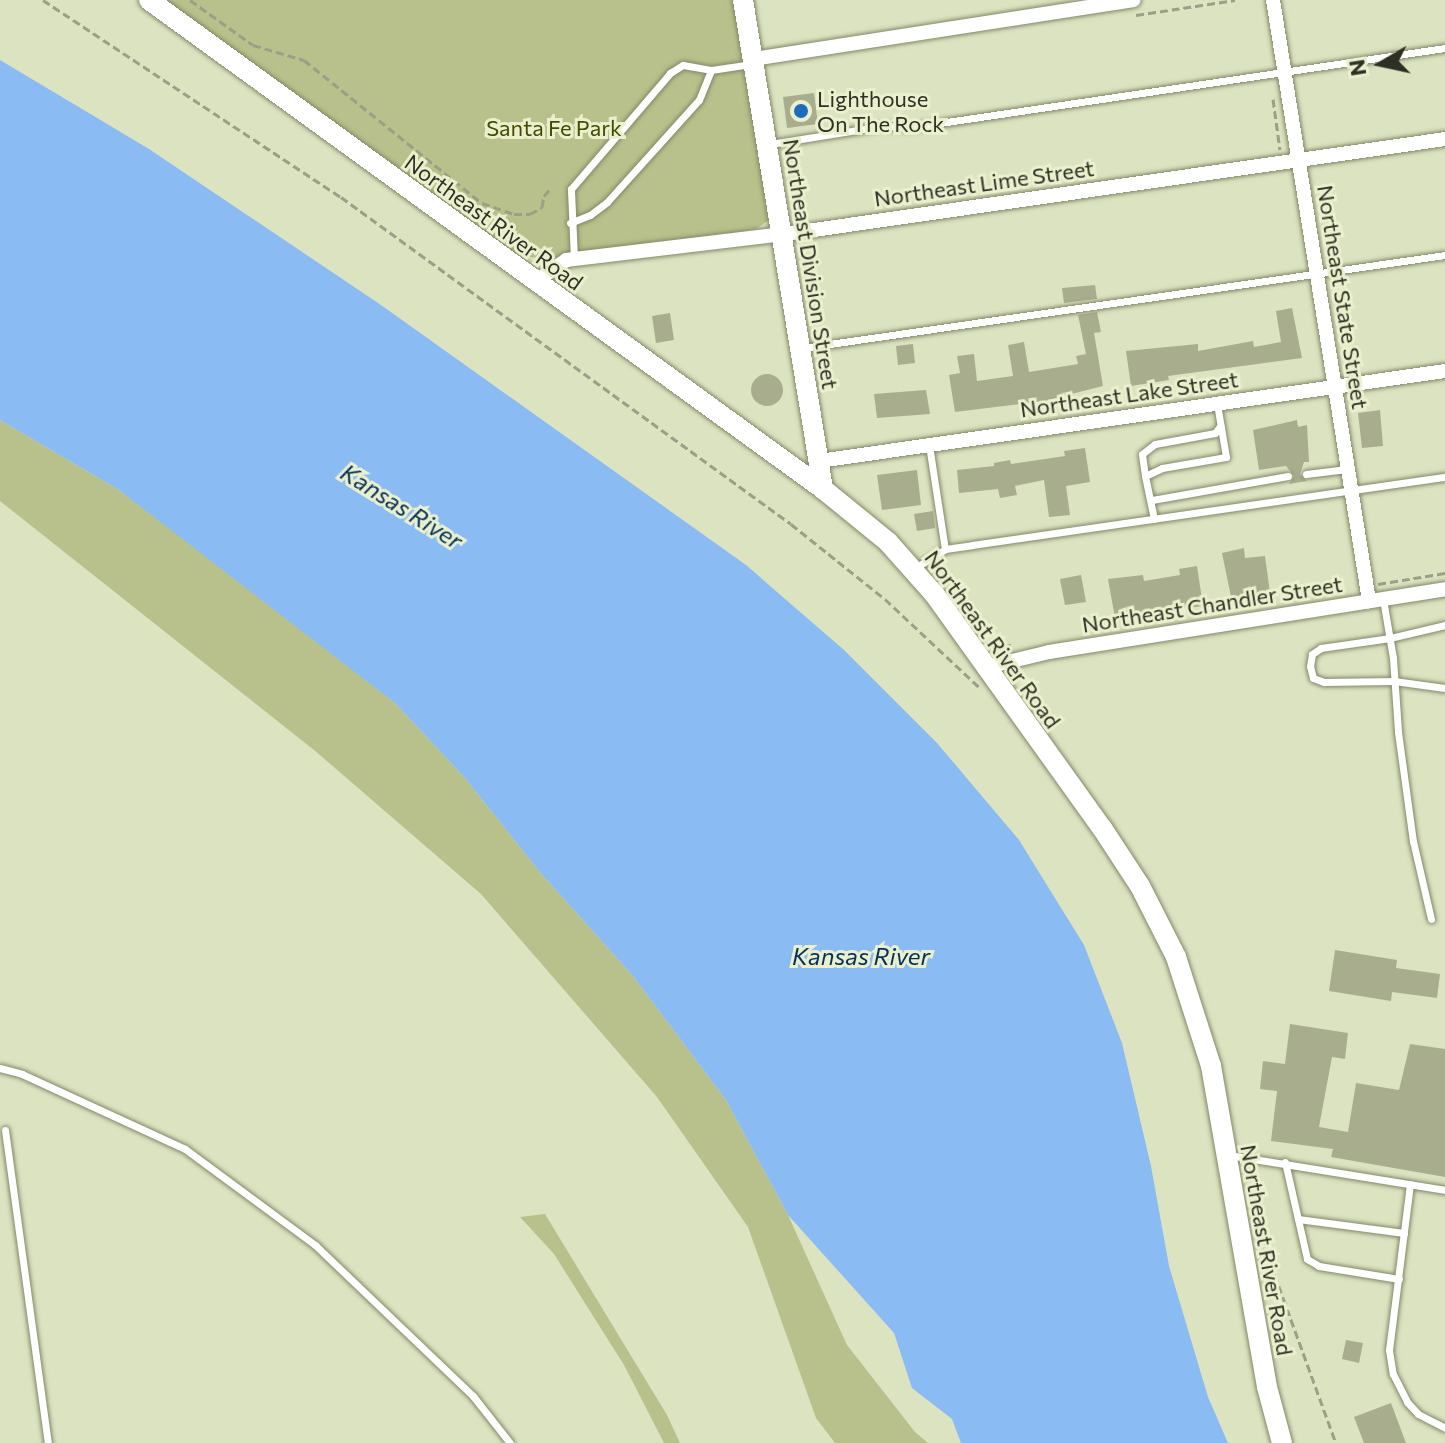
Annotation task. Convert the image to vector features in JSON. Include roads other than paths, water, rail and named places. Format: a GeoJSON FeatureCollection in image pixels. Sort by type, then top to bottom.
{"type":"FeatureCollection","features":[{"type":"Feature","properties":{"kind":"street","name":"Northeast River Road"},"geometry":{"type":"LineString","coordinates":[[149,0],[823,489],[867,522],[913,569],[1102,828],[1159,921],[1202,1031],[1264,1374],[1282,1443]]}},
{"type":"Feature","properties":{"kind":"street","name":"Northeast Division Street"},"geometry":{"type":"LineString","coordinates":[[743,0],[823,489]]}},
{"type":"Feature","properties":{"kind":"street"},"geometry":{"type":"LineString","coordinates":[[753,61],[1133,0]]}},
{"type":"Feature","properties":{"kind":"street","name":"Northeast State Street"},"geometry":{"type":"LineString","coordinates":[[1273,0],[1348,469],[1376,600]]}},
{"type":"Feature","properties":{"kind":"street","name":"Northeast Lime Street"},"geometry":{"type":"LineString","coordinates":[[535,282],[558,264],[574,259],[781,233],[1445,139]]}},
{"type":"Feature","properties":{"kind":"street","name":"Northeast Lake Street"},"geometry":{"type":"LineString","coordinates":[[819,461],[1445,371]]}},
{"type":"Feature","properties":{"kind":"street","name":"Northeast Chandler Street"},"geometry":{"type":"LineString","coordinates":[[987,667],[1049,652],[1445,589]]}},
{"type":"Feature","properties":{"kind":"lane"},"geometry":{"type":"LineString","coordinates":[[767,144],[882,126],[913,127],[1445,48]]}},
{"type":"Feature","properties":{"kind":"lane"},"geometry":{"type":"LineString","coordinates":[[574,259],[570,199],[576,182],[670,73],[683,65],[711,70],[753,61]]}},
{"type":"Feature","properties":{"kind":"lane"},"geometry":{"type":"LineString","coordinates":[[570,223],[590,215],[607,202],[699,100],[711,70]]}},
{"type":"Feature","properties":{"kind":"lane"},"geometry":{"type":"LineString","coordinates":[[800,348],[1445,255]]}},
{"type":"Feature","properties":{"kind":"lane"},"geometry":{"type":"LineString","coordinates":[[1145,476],[1162,468],[1226,457],[1217,403]]}},
{"type":"Feature","properties":{"kind":"lane"},"geometry":{"type":"LineString","coordinates":[[1154,519],[1142,454],[1155,444],[1215,433],[1220,426]]}},
{"type":"Feature","properties":{"kind":"lane"},"geometry":{"type":"LineString","coordinates":[[929,445],[945,549]]}},
{"type":"Feature","properties":{"kind":"lane"},"geometry":{"type":"LineString","coordinates":[[1306,474],[1348,469]]}},
{"type":"Feature","properties":{"kind":"lane"},"geometry":{"type":"LineString","coordinates":[[1152,500],[1288,476]]}},
{"type":"Feature","properties":{"kind":"lane"},"geometry":{"type":"LineString","coordinates":[[913,569],[945,549],[1445,477]]}},
{"type":"Feature","properties":{"kind":"lane"},"geometry":{"type":"LineString","coordinates":[[1376,600],[1390,638],[1413,841],[1431,919]]}},
{"type":"Feature","properties":{"kind":"lane"},"geometry":{"type":"LineString","coordinates":[[1445,625],[1390,638],[1321,648],[1312,654],[1310,666],[1313,678],[1324,682],[1394,681],[1445,688]]}},
{"type":"Feature","properties":{"kind":"lane"},"geometry":{"type":"LineString","coordinates":[[0,1068],[22,1074],[185,1149],[315,1245],[473,1396],[510,1443]]}},
{"type":"Feature","properties":{"kind":"lane"},"geometry":{"type":"LineString","coordinates":[[5,1130],[48,1443]]}},
{"type":"Feature","properties":{"kind":"lane"},"geometry":{"type":"LineString","coordinates":[[1226,1155],[1445,1190]]}},
{"type":"Feature","properties":{"kind":"lane"},"geometry":{"type":"LineString","coordinates":[[1285,1162],[1305,1252],[1312,1263],[1399,1279]]}},
{"type":"Feature","properties":{"kind":"lane"},"geometry":{"type":"LineString","coordinates":[[1410,1184],[1389,1350],[1397,1388],[1418,1414],[1445,1428]]}},
{"type":"Feature","properties":{"kind":"lane"},"geometry":{"type":"LineString","coordinates":[[1298,1219],[1404,1233]]}},
{"type":"Feature","properties":{"kind":"water","name":"Kansas River"},"geometry":{"type":"Polygon","coordinates":[[[0,60],[149,149],[381,305],[746,565],[844,650],[937,743],[1019,840],[1084,945],[1122,1043],[1151,1166],[1169,1266],[1208,1397],[1228,1443],[961,1443],[952,1419],[912,1388],[894,1333],[788,1215],[726,1100],[633,976],[539,871],[465,778],[395,703],[119,490],[0,420],[0,60]]]}},
{"type":"Feature","properties":{"kind":"place","name":"Lighthouse On The Rock"},"geometry":{"type":"Point","coordinates":[801,111]}},
{"type":"Feature","properties":{"kind":"park label","name":"Santa Fe Park"},"geometry":{"type":"Point","coordinates":[554,128]}}]}
